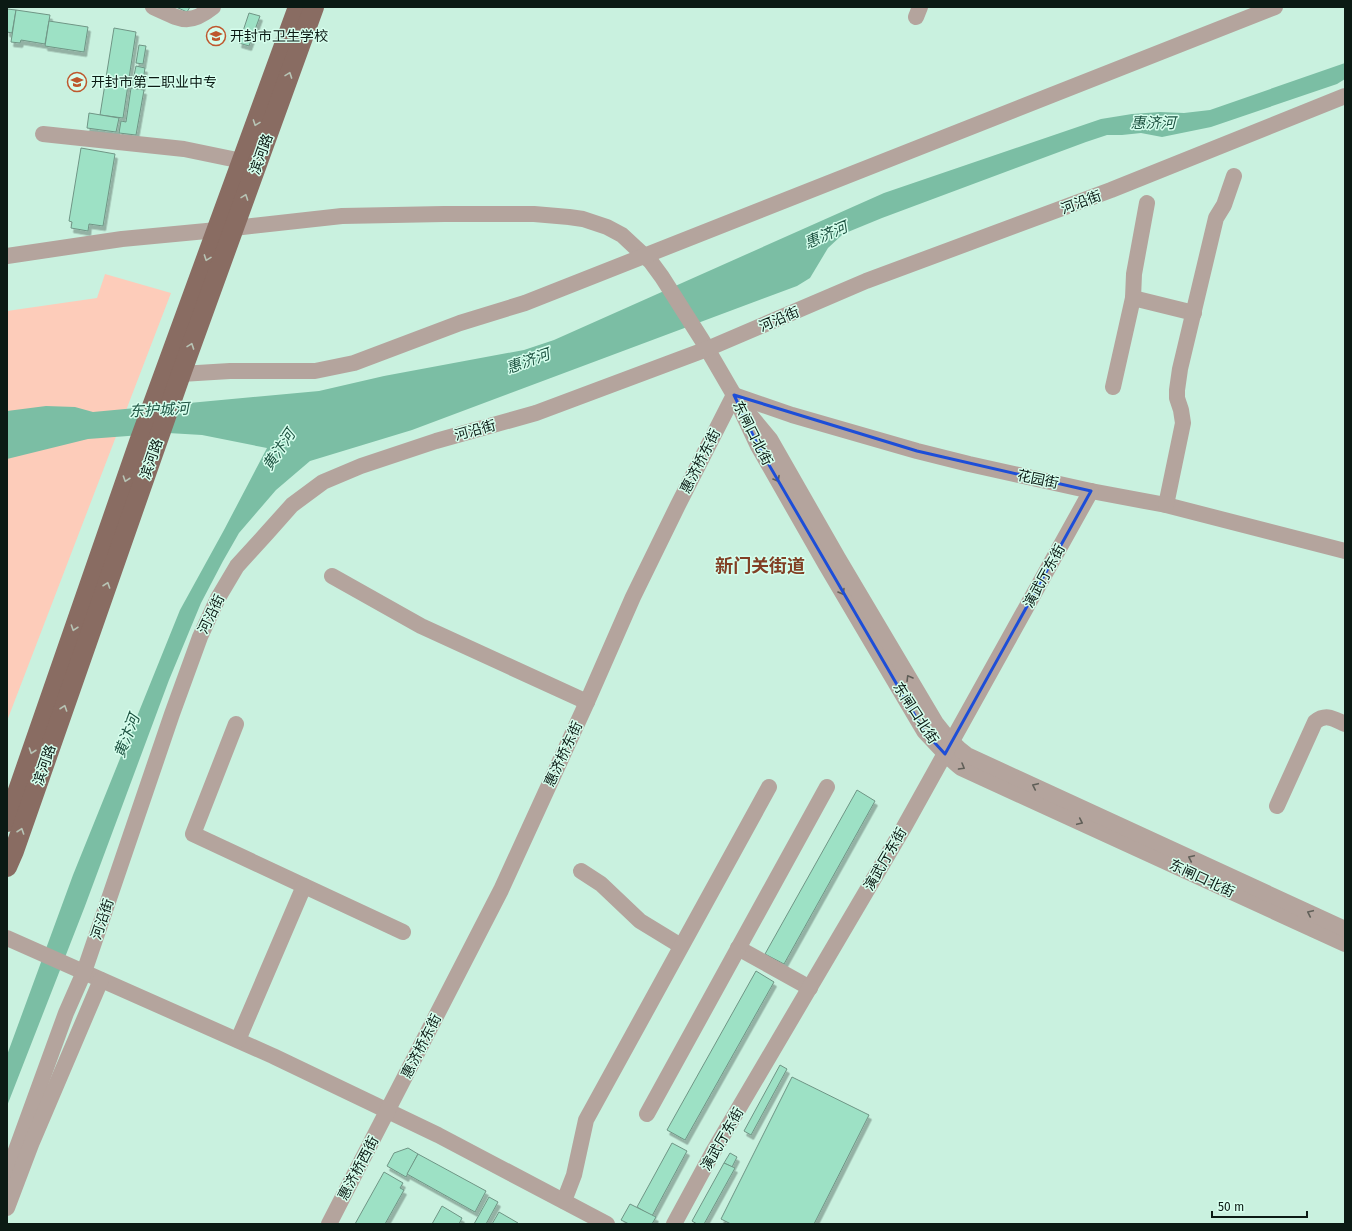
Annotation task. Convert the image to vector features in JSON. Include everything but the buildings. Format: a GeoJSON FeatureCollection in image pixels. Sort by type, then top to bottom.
{"type":"FeatureCollection","features":[{"type":"Feature","properties":{"kind":"main road","name":"滨河路"},"geometry":{"type":"LineString","coordinates":[[225,229],[242,161],[299,8]]}},
{"type":"Feature","properties":{"kind":"main road","name":"滨河路"},"geometry":{"type":"LineString","coordinates":[[7,822],[173,374],[225,229],[299,8]]}},
{"type":"Feature","properties":{"kind":"main road","name":"滨河路"},"geometry":{"type":"LineString","coordinates":[[7,867],[14,851],[148,442]]}},
{"type":"Feature","properties":{"kind":"street"},"geometry":{"type":"LineString","coordinates":[[153,7],[181,20],[192,19],[204,14],[213,7]]}},
{"type":"Feature","properties":{"kind":"street"},"geometry":{"type":"LineString","coordinates":[[173,374],[230,371],[315,371],[354,363],[460,323],[525,304],[1275,7]]}},
{"type":"Feature","properties":{"kind":"street","name":"河沿街"},"geometry":{"type":"LineString","coordinates":[[7,1175],[17,1136],[66,1013],[78,970],[200,637],[218,598],[237,566],[292,505],[323,482],[361,466],[436,441],[536,413],[866,281],[1111,190],[1345,96]]}},
{"type":"Feature","properties":{"kind":"street"},"geometry":{"type":"LineString","coordinates":[[43,134],[184,149],[242,161]]}},
{"type":"Feature","properties":{"kind":"street"},"geometry":{"type":"LineString","coordinates":[[1166,505],[1182,423],[1181,410],[1177,398],[1180,369],[1216,218],[1224,205],[1234,176]]}},
{"type":"Feature","properties":{"kind":"street"},"geometry":{"type":"LineString","coordinates":[[1113,388],[1134,298],[1134,274],[1147,204]]}},
{"type":"Feature","properties":{"kind":"street","name":"东闸口北街"},"geometry":{"type":"LineString","coordinates":[[7,256],[122,239],[342,216],[534,214],[570,217],[596,222],[622,235],[645,256],[662,277],[734,395],[770,439],[842,565],[940,728],[948,748],[961,768],[1345,944]]}},
{"type":"Feature","properties":{"kind":"street"},"geometry":{"type":"LineString","coordinates":[[1134,298],[1194,312]]}},
{"type":"Feature","properties":{"kind":"street","name":"花园街"},"geometry":{"type":"LineString","coordinates":[[734,395],[792,415],[917,451],[1091,491],[1166,505],[1345,551]]}},
{"type":"Feature","properties":{"kind":"street","name":"惠济桥东街"},"geometry":{"type":"LineString","coordinates":[[387,1112],[501,890],[637,590],[734,395]]}},
{"type":"Feature","properties":{"kind":"street","name":"演武厅东街"},"geometry":{"type":"LineString","coordinates":[[674,1224],[713,1152],[904,828],[1091,491]]}},
{"type":"Feature","properties":{"kind":"street"},"geometry":{"type":"LineString","coordinates":[[332,576],[421,626],[587,702]]}},
{"type":"Feature","properties":{"kind":"street"},"geometry":{"type":"LineString","coordinates":[[1277,806],[1315,722],[1320,718],[1328,717],[1345,724]]}},
{"type":"Feature","properties":{"kind":"street"},"geometry":{"type":"LineString","coordinates":[[236,724],[193,834],[403,932]]}},
{"type":"Feature","properties":{"kind":"street","name":"东闸口北街"},"geometry":{"type":"LineString","coordinates":[[948,748],[968,755],[1345,929]]}},
{"type":"Feature","properties":{"kind":"street"},"geometry":{"type":"LineString","coordinates":[[564,1201],[574,1175],[586,1120],[769,787]]}},
{"type":"Feature","properties":{"kind":"street"},"geometry":{"type":"LineString","coordinates":[[647,1114],[827,787]]}},
{"type":"Feature","properties":{"kind":"street"},"geometry":{"type":"LineString","coordinates":[[581,872],[601,884],[640,921],[682,946]]}},
{"type":"Feature","properties":{"kind":"street"},"geometry":{"type":"LineString","coordinates":[[238,1040],[304,886]]}},
{"type":"Feature","properties":{"kind":"street"},"geometry":{"type":"LineString","coordinates":[[7,938],[273,1056],[387,1112],[438,1135],[607,1224]]}},
{"type":"Feature","properties":{"kind":"street"},"geometry":{"type":"LineString","coordinates":[[738,948],[810,988]]}},
{"type":"Feature","properties":{"kind":"street"},"geometry":{"type":"LineString","coordinates":[[7,1208],[17,1136],[101,980]]}},
{"type":"Feature","properties":{"kind":"street","name":"惠济桥西街"},"geometry":{"type":"LineString","coordinates":[[329,1224],[387,1112]]}},
{"type":"Feature","properties":{"kind":"highlighted area"},"geometry":{"type":"Polygon","coordinates":[[[734,395],[917,451],[1091,491],[945,754],[924,731],[758,446],[734,395]]]}},
{"type":"Feature","properties":{"kind":"shaded area"},"geometry":{"type":"Polygon","coordinates":[[[105,274],[171,293],[7,721],[7,311],[97,298],[105,274]]]}},
{"type":"Feature","properties":{"kind":"water"},"geometry":{"type":"Polygon","coordinates":[[[1345,63],[1345,79],[1337,84],[1211,127],[1162,137],[1141,133],[1107,135],[882,218],[843,234],[828,248],[810,278],[797,286],[412,430],[310,461],[276,490],[239,533],[201,603],[169,680],[85,906],[7,1106],[7,1055],[73,875],[180,610],[267,448],[202,435],[168,433],[88,439],[7,459],[7,411],[46,406],[75,407],[93,412],[319,391],[384,376],[524,350],[554,340],[884,193],[1101,119],[1132,114],[1160,112],[1184,113],[1210,110],[1345,63]]]}},
{"type":"Feature","properties":{"kind":"place","name":"开封市卫生学校"},"geometry":{"type":"Point","coordinates":[216,36]}},
{"type":"Feature","properties":{"kind":"place","name":"开封市第二职业中专"},"geometry":{"type":"Point","coordinates":[77,82]}},
{"type":"Feature","properties":{"kind":"district","name":"新门关街道"},"geometry":{"type":"Point","coordinates":[760,566]}},
{"type":"Feature","properties":{"kind":"water label","name":"惠济河"},"geometry":{"type":"Point","coordinates":[1153,123]}},
{"type":"Feature","properties":{"kind":"water label","name":"惠济河"},"geometry":{"type":"Point","coordinates":[826,235]}},
{"type":"Feature","properties":{"kind":"water label","name":"惠济河"},"geometry":{"type":"Point","coordinates":[528,361]}},
{"type":"Feature","properties":{"kind":"water label","name":"东护城河"},"geometry":{"type":"Point","coordinates":[159,410]}},
{"type":"Feature","properties":{"kind":"water label","name":"黄汴河"},"geometry":{"type":"Point","coordinates":[279,450]}},
{"type":"Feature","properties":{"kind":"water label","name":"黄汴河"},"geometry":{"type":"Point","coordinates":[127,736]}}]}
